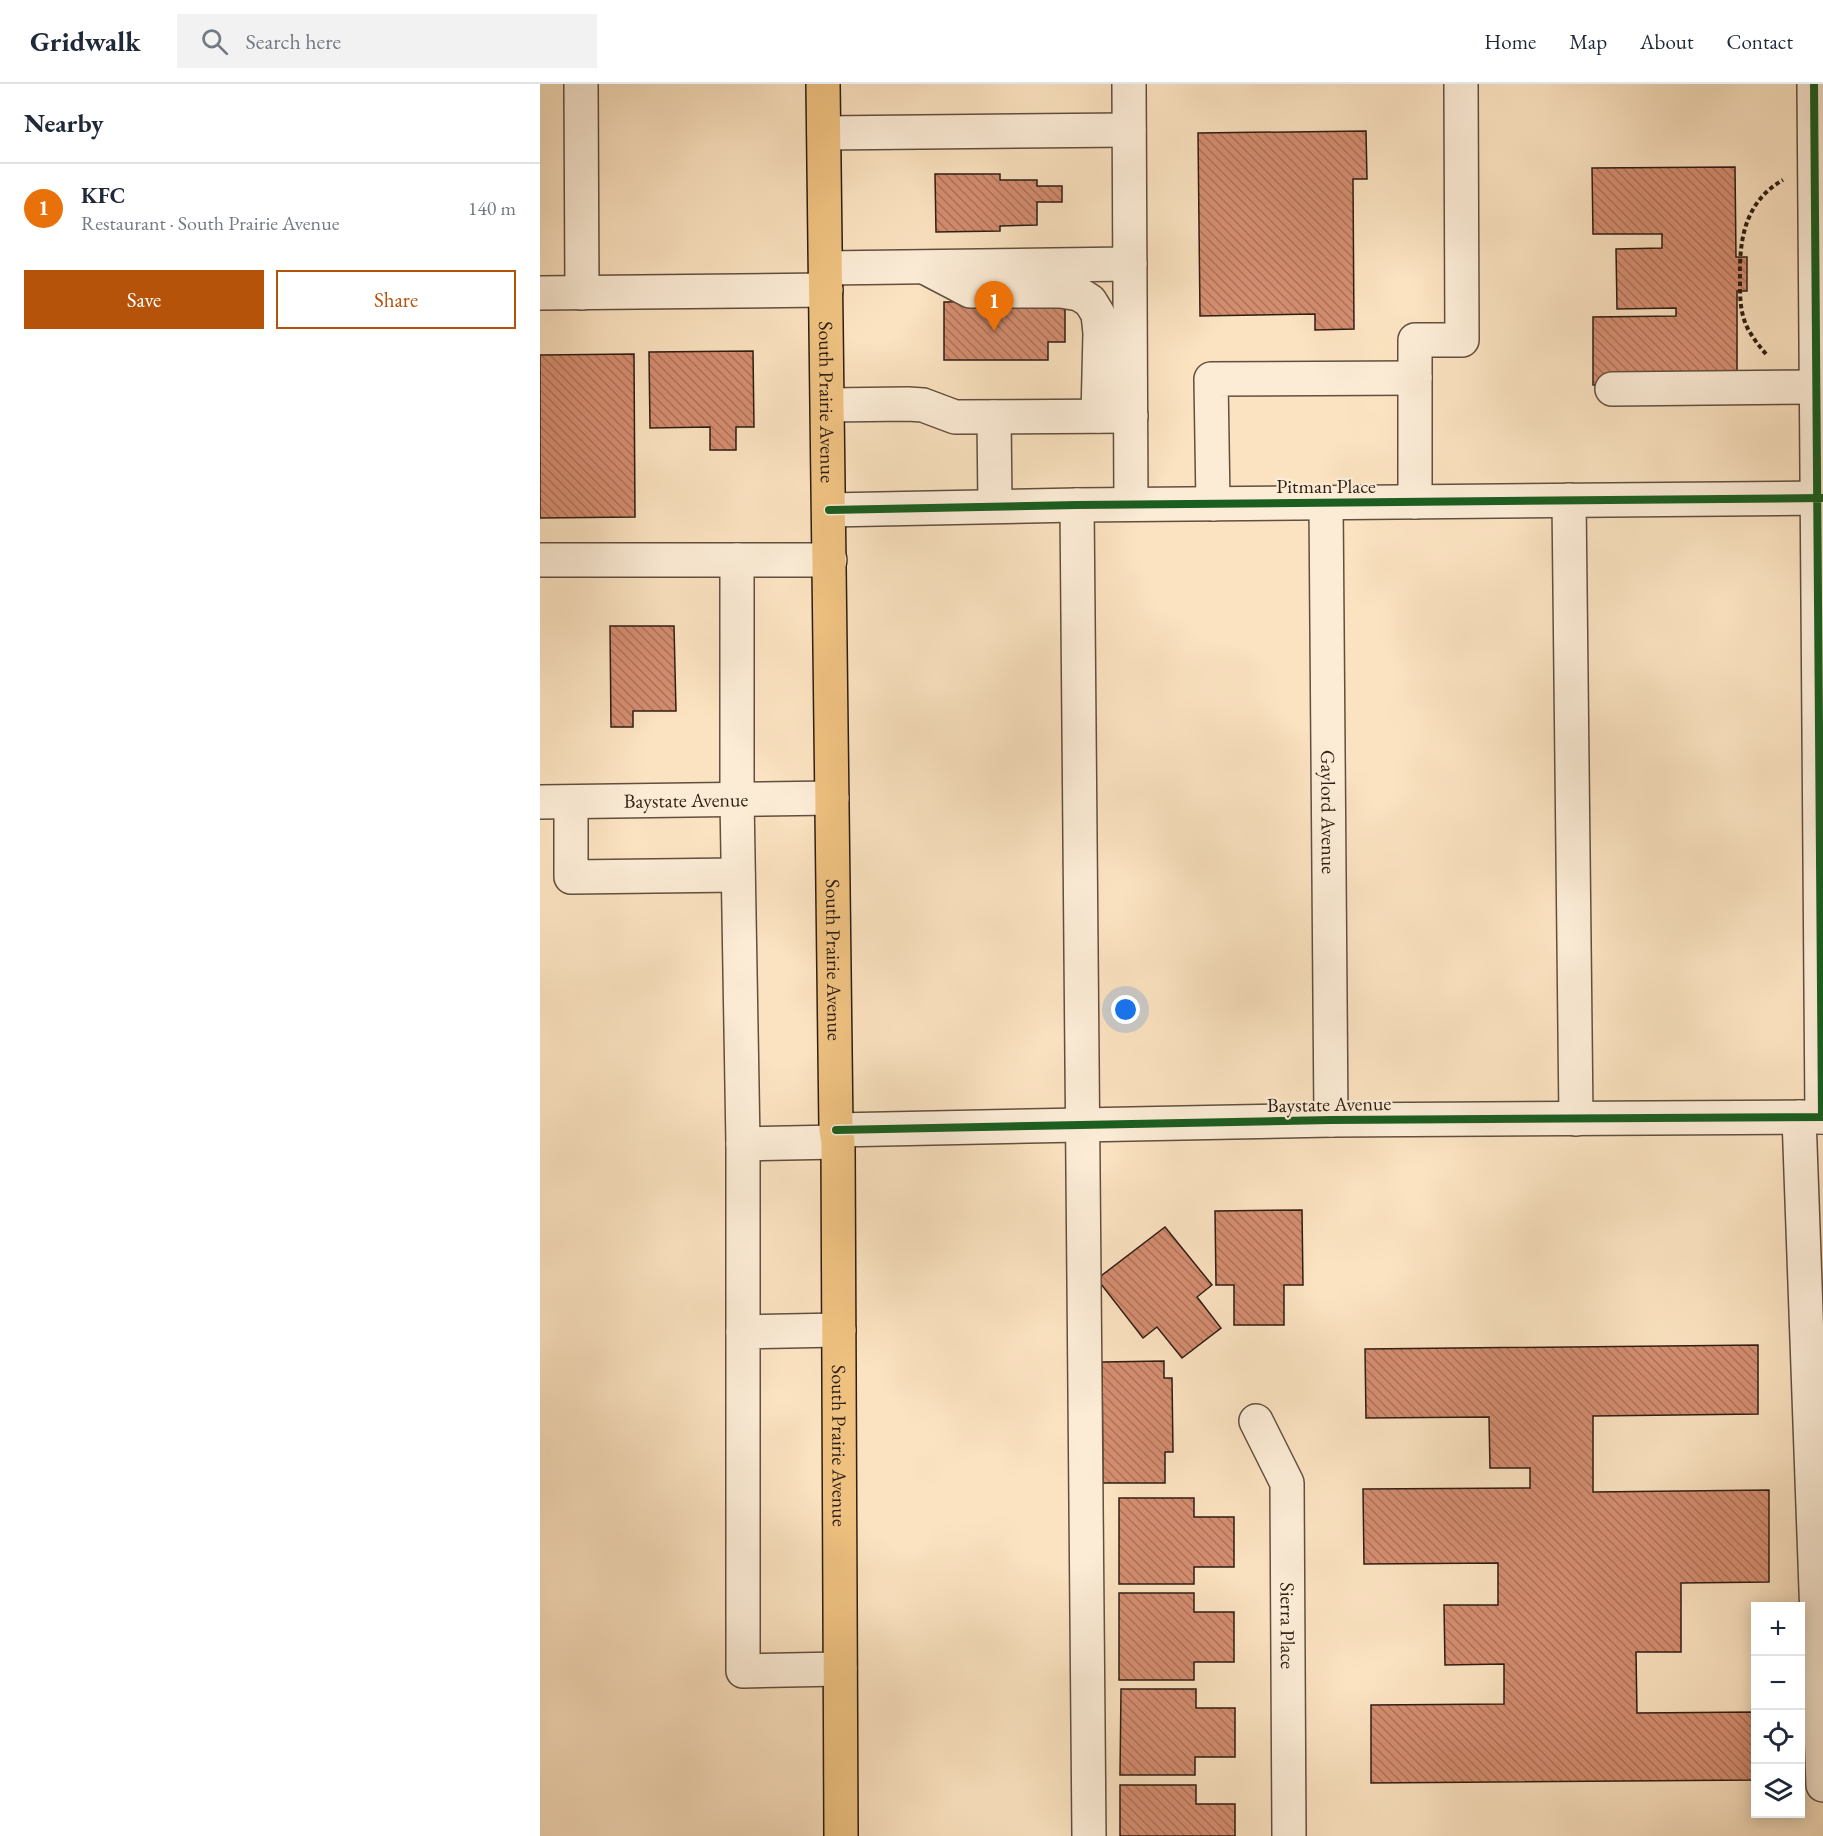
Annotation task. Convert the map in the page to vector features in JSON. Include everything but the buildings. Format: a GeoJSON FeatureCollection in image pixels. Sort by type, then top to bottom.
{"type":"FeatureCollection","features":[{"type":"Feature","properties":{"kind":"main road","name":"South Prairie Avenue"},"geometry":{"type":"LineString","coordinates":[[823,84],[839,1330],[841,1836]]}},
{"type":"Feature","properties":{"kind":"street"},"geometry":{"type":"LineString","coordinates":[[581,84],[582,293]]}},
{"type":"Feature","properties":{"kind":"street"},"geometry":{"type":"LineString","coordinates":[[1129,84],[1131,504]]}},
{"type":"Feature","properties":{"kind":"street"},"geometry":{"type":"LineString","coordinates":[[1415,502],[1415,340],[1462,340],[1461,84]]}},
{"type":"Feature","properties":{"kind":"street"},"geometry":{"type":"LineString","coordinates":[[1814,84],[1819,498],[1814,1117],[1823,1785]]}},
{"type":"Feature","properties":{"kind":"street"},"geometry":{"type":"LineString","coordinates":[[824,133],[1129,130]]}},
{"type":"Feature","properties":{"kind":"street"},"geometry":{"type":"LineString","coordinates":[[540,293],[582,293],[826,279],[923,267],[1130,264]]}},
{"type":"Feature","properties":{"kind":"street"},"geometry":{"type":"LineString","coordinates":[[923,267],[970,291],[1061,291],[1079,294],[1090,301],[1098,315],[1100,333],[1098,416]]}},
{"type":"Feature","properties":{"kind":"street"},"geometry":{"type":"LineString","coordinates":[[1213,504],[1211,379],[1415,378]]}},
{"type":"Feature","properties":{"kind":"street"},"geometry":{"type":"LineString","coordinates":[[1611,389],[1816,387]]}},
{"type":"Feature","properties":{"kind":"street"},"geometry":{"type":"LineString","coordinates":[[828,405],[923,405],[955,417],[1131,416]]}},
{"type":"Feature","properties":{"kind":"street"},"geometry":{"type":"LineString","coordinates":[[994,417],[995,506]]}},
{"type":"Feature","properties":{"kind":"street","name":"Pitman Place"},"geometry":{"type":"LineString","coordinates":[[829,510],[1131,504],[1819,498]]}},
{"type":"Feature","properties":{"kind":"street"},"geometry":{"type":"LineString","coordinates":[[1569,500],[1576,1119]]}},
{"type":"Feature","properties":{"kind":"street","name":"Gaylord Avenue"},"geometry":{"type":"LineString","coordinates":[[1326,503],[1331,1120]]}},
{"type":"Feature","properties":{"kind":"street"},"geometry":{"type":"LineString","coordinates":[[1077,505],[1089,1836]]}},
{"type":"Feature","properties":{"kind":"street"},"geometry":{"type":"LineString","coordinates":[[540,560],[830,560]]}},
{"type":"Feature","properties":{"kind":"street"},"geometry":{"type":"LineString","coordinates":[[737,560],[737,799],[743,1144],[744,1671],[840,1669]]}},
{"type":"Feature","properties":{"kind":"street","name":"Baystate Avenue"},"geometry":{"type":"LineString","coordinates":[[555,802],[832,798]]}},
{"type":"Feature","properties":{"kind":"street"},"geometry":{"type":"LineString","coordinates":[[555,802],[571,877],[738,874]]}},
{"type":"Feature","properties":{"kind":"street","name":"Baystate Avenue"},"geometry":{"type":"LineString","coordinates":[[743,1144],[837,1136],[1082,1125],[1331,1120],[1814,1117]]}},
{"type":"Feature","properties":{"kind":"street"},"geometry":{"type":"LineString","coordinates":[[744,1332],[839,1330]]}},
{"type":"Feature","properties":{"kind":"street","name":"Sierra Place"},"geometry":{"type":"LineString","coordinates":[[1256,1421],[1287,1483],[1288,1836]]}},
{"type":"Feature","properties":{"kind":"path"},"geometry":{"type":"LineString","coordinates":[[1769,356],[1752,337],[1742,312],[1740,244],[1748,218],[1754,208],[1777,183],[1789,177]]}},
{"type":"Feature","properties":{"kind":"cycle path"},"geometry":{"type":"LineString","coordinates":[[1814,84],[1822,1117]]}},
{"type":"Feature","properties":{"kind":"cycle path"},"geometry":{"type":"LineString","coordinates":[[829,510],[1077,505],[1823,498]]}},
{"type":"Feature","properties":{"kind":"cycle path"},"geometry":{"type":"LineString","coordinates":[[836,1130],[1331,1120],[1823,1117]]}},
{"type":"Feature","properties":{"kind":"place","name":"KFC"},"geometry":{"type":"Point","coordinates":[994,331]}}]}
